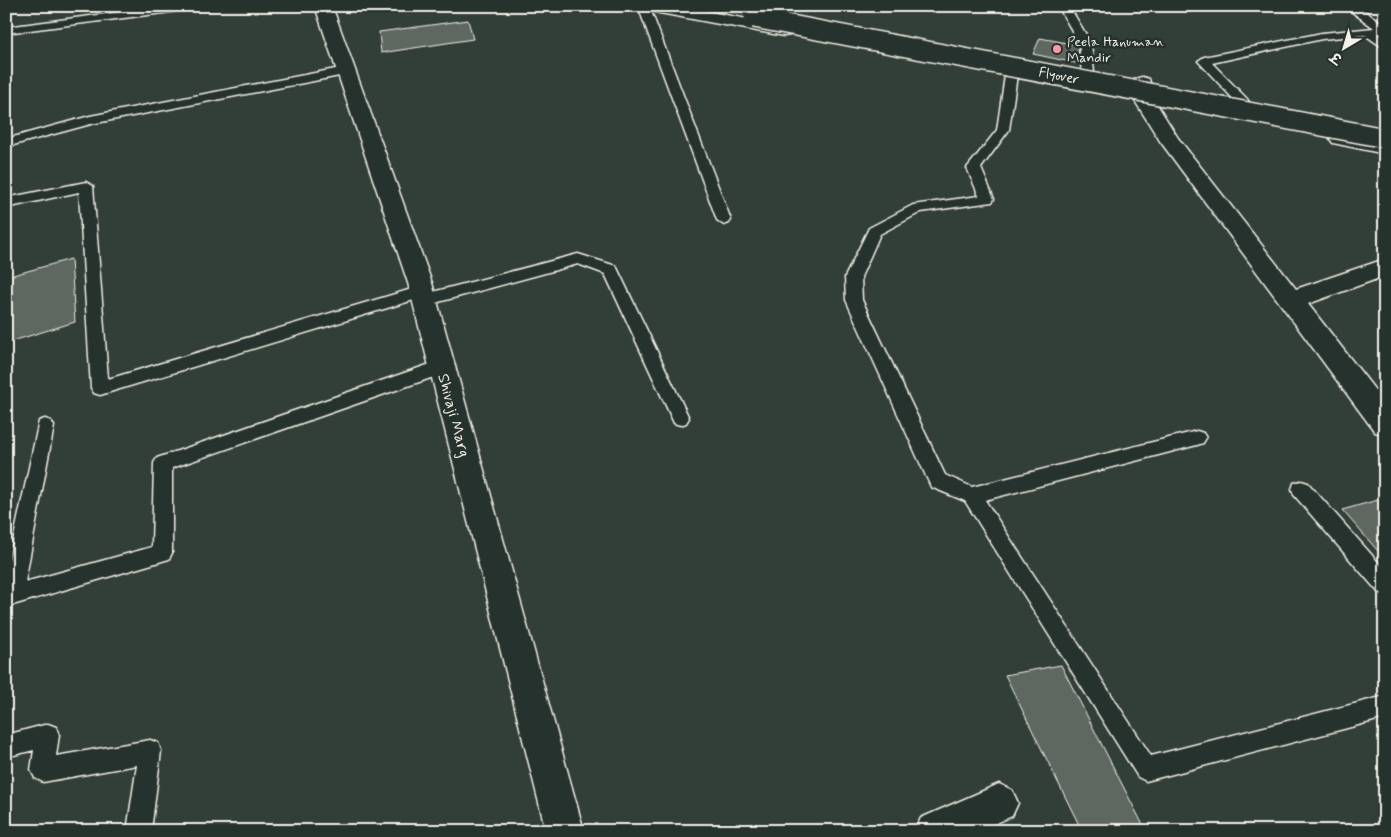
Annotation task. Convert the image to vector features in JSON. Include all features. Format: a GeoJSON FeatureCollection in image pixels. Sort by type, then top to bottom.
{"type":"FeatureCollection","features":[{"type":"Feature","properties":{"kind":"main road","name":"Shivaji Marg"},"geometry":{"type":"LineString","coordinates":[[323,6],[423,296],[565,831]]}},
{"type":"Feature","properties":{"kind":"main road"},"geometry":{"type":"LineString","coordinates":[[649,6],[1011,74],[1143,92],[1243,102],[1385,129]]}},
{"type":"Feature","properties":{"kind":"main road","name":"Flyover"},"geometry":{"type":"LineString","coordinates":[[712,6],[754,18],[1385,138]]}},
{"type":"Feature","properties":{"kind":"main road"},"geometry":{"type":"LineString","coordinates":[[731,10],[1088,73],[1143,92],[1385,148]]}},
{"type":"Feature","properties":{"kind":"main road","name":"Flyover"},"geometry":{"type":"LineString","coordinates":[[684,13],[731,10]]}},
{"type":"Feature","properties":{"kind":"main road"},"geometry":{"type":"LineString","coordinates":[[1143,92],[1170,141],[1385,424]]}},
{"type":"Feature","properties":{"kind":"main road"},"geometry":{"type":"LineString","coordinates":[[1290,301],[1385,267]]}},
{"type":"Feature","properties":{"kind":"main road"},"geometry":{"type":"LineString","coordinates":[[934,831],[999,803]]}},
{"type":"Feature","properties":{"kind":"lane"},"geometry":{"type":"LineString","coordinates":[[6,30],[195,6]]}},
{"type":"Feature","properties":{"kind":"lane"},"geometry":{"type":"LineString","coordinates":[[643,6],[724,220]]}},
{"type":"Feature","properties":{"kind":"lane"},"geometry":{"type":"LineString","coordinates":[[1063,6],[1085,44],[1088,73]]}},
{"type":"Feature","properties":{"kind":"lane"},"geometry":{"type":"LineString","coordinates":[[1349,6],[1385,30]]}},
{"type":"Feature","properties":{"kind":"lane"},"geometry":{"type":"LineString","coordinates":[[1243,102],[1204,61],[1322,36],[1385,30]]}},
{"type":"Feature","properties":{"kind":"lane"},"geometry":{"type":"LineString","coordinates":[[1367,32],[1385,46]]}},
{"type":"Feature","properties":{"kind":"lane"},"geometry":{"type":"LineString","coordinates":[[6,143],[90,120],[346,70]]}},
{"type":"Feature","properties":{"kind":"lane"},"geometry":{"type":"LineString","coordinates":[[1011,74],[1003,130],[974,168],[987,199],[918,208],[874,231],[853,277],[854,300],[938,481],[972,494],[1197,438]]}},
{"type":"Feature","properties":{"kind":"lane"},"geometry":{"type":"LineString","coordinates":[[6,203],[86,186],[100,388],[423,296],[578,260],[611,270],[680,418]]}},
{"type":"Feature","properties":{"kind":"lane"},"geometry":{"type":"LineString","coordinates":[[45,426],[9,597],[162,554],[163,463],[442,367]]}},
{"type":"Feature","properties":{"kind":"lane"},"geometry":{"type":"LineString","coordinates":[[1301,489],[1385,585]]}},
{"type":"Feature","properties":{"kind":"lane"},"geometry":{"type":"LineString","coordinates":[[972,494],[1146,769],[1385,707]]}},
{"type":"Feature","properties":{"kind":"lane"},"geometry":{"type":"LineString","coordinates":[[6,746],[48,735],[43,770],[150,751],[139,831]]}},
{"type":"Feature","properties":{"kind":"building"},"geometry":{"type":"Polygon","coordinates":[[[468,20],[473,39],[381,53],[379,32],[468,20]]]}},
{"type":"Feature","properties":{"kind":"building","name":"Peela Hanuman Mandir"},"geometry":{"type":"Polygon","coordinates":[[[1040,38],[1078,45],[1080,64],[1033,54],[1040,38]]]}},
{"type":"Feature","properties":{"kind":"building"},"geometry":{"type":"Polygon","coordinates":[[[71,259],[75,322],[6,343],[6,277],[71,259]]]}},
{"type":"Feature","properties":{"kind":"building"},"geometry":{"type":"Polygon","coordinates":[[[1385,498],[1385,559],[1342,510],[1385,498]]]}},
{"type":"Feature","properties":{"kind":"building"},"geometry":{"type":"Polygon","coordinates":[[[1061,665],[1146,831],[1082,831],[1005,675],[1061,665]]]}},
{"type":"Feature","properties":{"kind":"place","name":"Peela Hanuman Mandir"},"geometry":{"type":"Point","coordinates":[1057,49]}}]}
